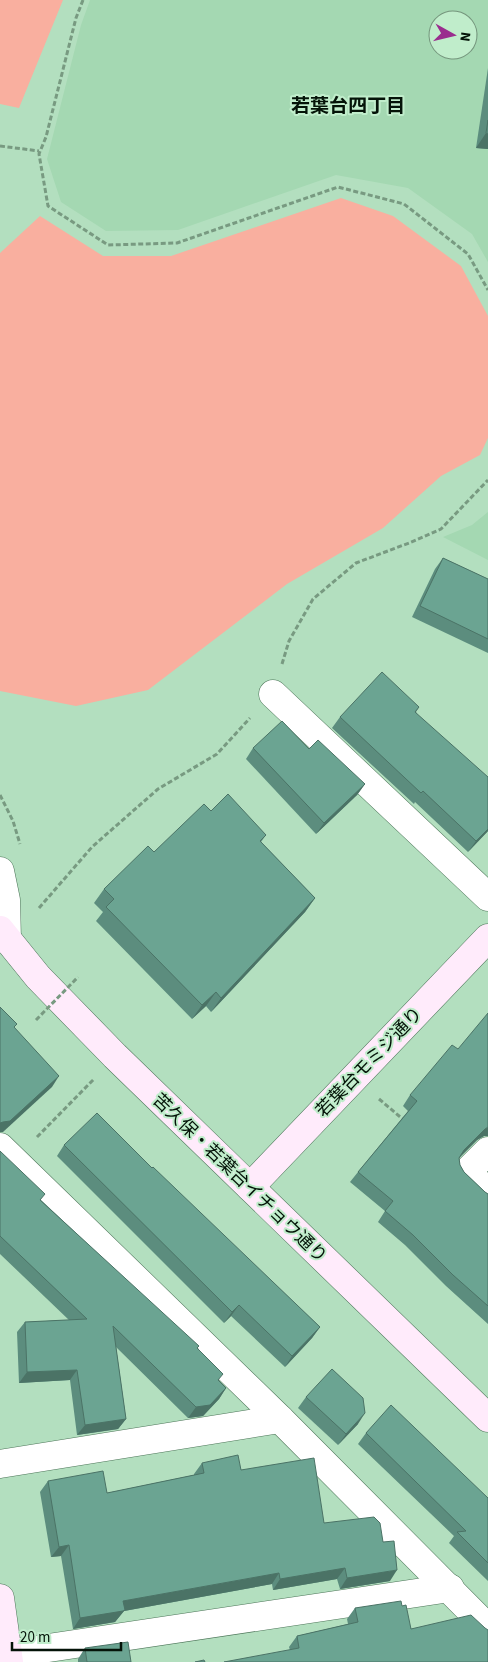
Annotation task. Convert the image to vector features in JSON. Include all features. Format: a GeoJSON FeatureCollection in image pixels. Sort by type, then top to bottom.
{"type":"FeatureCollection","features":[{"type":"Feature","properties":{"kind":"street"},"geometry":{"type":"LineString","coordinates":[[273,694],[488,897]]}},
{"type":"Feature","properties":{"kind":"street"},"geometry":{"type":"LineString","coordinates":[[0,871],[6,900],[4,935]]}},
{"type":"Feature","properties":{"kind":"street","name":"苦久保・若葉台イチョウ通り"},"geometry":{"type":"LineString","coordinates":[[4,935],[44,983],[115,1056],[488,1418]]}},
{"type":"Feature","properties":{"kind":"street","name":"若葉台モミジ通り"},"geometry":{"type":"LineString","coordinates":[[250,1187],[488,938]]}},
{"type":"Feature","properties":{"kind":"street"},"geometry":{"type":"LineString","coordinates":[[488,1151],[467,1172],[488,1192]]}},
{"type":"Feature","properties":{"kind":"street"},"geometry":{"type":"LineString","coordinates":[[4,1160],[280,1419],[488,1628]]}},
{"type":"Feature","properties":{"kind":"street"},"geometry":{"type":"LineString","coordinates":[[0,1464],[280,1419]]}},
{"type":"Feature","properties":{"kind":"street"},"geometry":{"type":"LineString","coordinates":[[0,1598],[9,1658],[450,1588]]}},
{"type":"Feature","properties":{"kind":"path"},"geometry":{"type":"LineString","coordinates":[[83,0],[76,18],[46,137],[39,151],[48,206],[108,245],[177,243],[338,187],[404,204],[468,254],[488,290]]}},
{"type":"Feature","properties":{"kind":"path"},"geometry":{"type":"LineString","coordinates":[[0,146],[39,151]]}},
{"type":"Feature","properties":{"kind":"path"},"geometry":{"type":"LineString","coordinates":[[36,1020],[78,977]]}},
{"type":"Feature","properties":{"kind":"path"},"geometry":{"type":"LineString","coordinates":[[4,1160],[115,1056]]}},
{"type":"Feature","properties":{"kind":"path"},"geometry":{"type":"LineString","coordinates":[[354,1078],[407,1122]]}},
{"type":"Feature","properties":{"kind":"shaded area"},"geometry":{"type":"Polygon","coordinates":[[[0,0],[63,0],[19,108],[0,104],[0,0]]]}},
{"type":"Feature","properties":{"kind":"shaded area"},"geometry":{"type":"Polygon","coordinates":[[[90,0],[488,0],[488,262],[472,234],[408,188],[336,175],[178,230],[106,231],[61,202],[47,159],[81,25],[90,0]]]}},
{"type":"Feature","properties":{"kind":"shaded area"},"geometry":{"type":"Polygon","coordinates":[[[341,198],[393,216],[461,266],[488,316],[488,438],[480,455],[441,476],[383,528],[287,584],[148,690],[76,706],[0,691],[0,253],[40,216],[103,256],[171,256],[341,198]]]}},
{"type":"Feature","properties":{"kind":"shaded area"},"geometry":{"type":"Polygon","coordinates":[[[488,512],[488,560],[443,537],[472,525],[488,512]]]}},
{"type":"Feature","properties":{"kind":"building"},"geometry":{"type":"Polygon","coordinates":[[[443,558],[488,579],[488,639],[420,606],[443,558]]]}},
{"type":"Feature","properties":{"kind":"building"},"geometry":{"type":"Polygon","coordinates":[[[382,672],[419,707],[415,712],[488,777],[488,829],[476,841],[423,791],[421,793],[340,717],[382,672]]]}},
{"type":"Feature","properties":{"kind":"building"},"geometry":{"type":"Polygon","coordinates":[[[282,721],[309,749],[318,740],[365,784],[324,823],[253,748],[282,721]]]}},
{"type":"Feature","properties":{"kind":"building"},"geometry":{"type":"Polygon","coordinates":[[[228,794],[266,835],[260,841],[315,898],[221,998],[216,992],[202,1005],[106,907],[114,899],[104,889],[148,846],[154,852],[204,804],[211,811],[228,794]]]}},
{"type":"Feature","properties":{"kind":"building"},"geometry":{"type":"Polygon","coordinates":[[[0,1007],[17,1024],[14,1027],[59,1076],[10,1121],[0,1123],[0,1007]]]}},
{"type":"Feature","properties":{"kind":"building"},"geometry":{"type":"Polygon","coordinates":[[[488,1013],[488,1127],[464,1150],[459,1158],[464,1172],[488,1194],[488,1306],[385,1211],[393,1201],[358,1172],[417,1101],[410,1095],[452,1045],[458,1049],[488,1013]]]}},
{"type":"Feature","properties":{"kind":"building"},"geometry":{"type":"Polygon","coordinates":[[[97,1113],[152,1168],[320,1327],[292,1356],[239,1305],[232,1312],[64,1145],[97,1113]]]}},
{"type":"Feature","properties":{"kind":"building"},"geometry":{"type":"Polygon","coordinates":[[[0,1151],[45,1194],[40,1200],[199,1346],[197,1348],[223,1374],[218,1380],[226,1388],[210,1405],[196,1407],[113,1326],[126,1419],[85,1425],[77,1370],[27,1372],[25,1322],[87,1319],[0,1236],[0,1151]]]}},
{"type":"Feature","properties":{"kind":"building"},"geometry":{"type":"Polygon","coordinates":[[[332,1369],[363,1398],[365,1413],[346,1434],[306,1397],[332,1369]]]}},
{"type":"Feature","properties":{"kind":"building"},"geometry":{"type":"Polygon","coordinates":[[[391,1405],[488,1498],[488,1563],[457,1532],[466,1531],[366,1433],[391,1405]]]}},
{"type":"Feature","properties":{"kind":"building"},"geometry":{"type":"Polygon","coordinates":[[[238,1455],[241,1470],[314,1458],[324,1523],[374,1517],[380,1523],[383,1542],[394,1541],[397,1570],[347,1578],[345,1568],[280,1579],[279,1573],[123,1601],[125,1610],[123,1611],[80,1618],[69,1545],[59,1547],[48,1481],[103,1471],[107,1493],[204,1473],[202,1463],[238,1455]]]}},
{"type":"Feature","properties":{"kind":"building"},"geometry":{"type":"Polygon","coordinates":[[[401,1601],[402,1606],[406,1605],[411,1629],[471,1615],[488,1630],[488,1662],[224,1662],[299,1648],[297,1636],[358,1622],[355,1608],[401,1601]]]}},
{"type":"Feature","properties":{"kind":"building"},"geometry":{"type":"Polygon","coordinates":[[[128,1642],[131,1662],[87,1662],[85,1648],[128,1642]]]}},
{"type":"Feature","properties":{"kind":"district","name":"若葉台四丁目"},"geometry":{"type":"Point","coordinates":[348,105]}}]}
